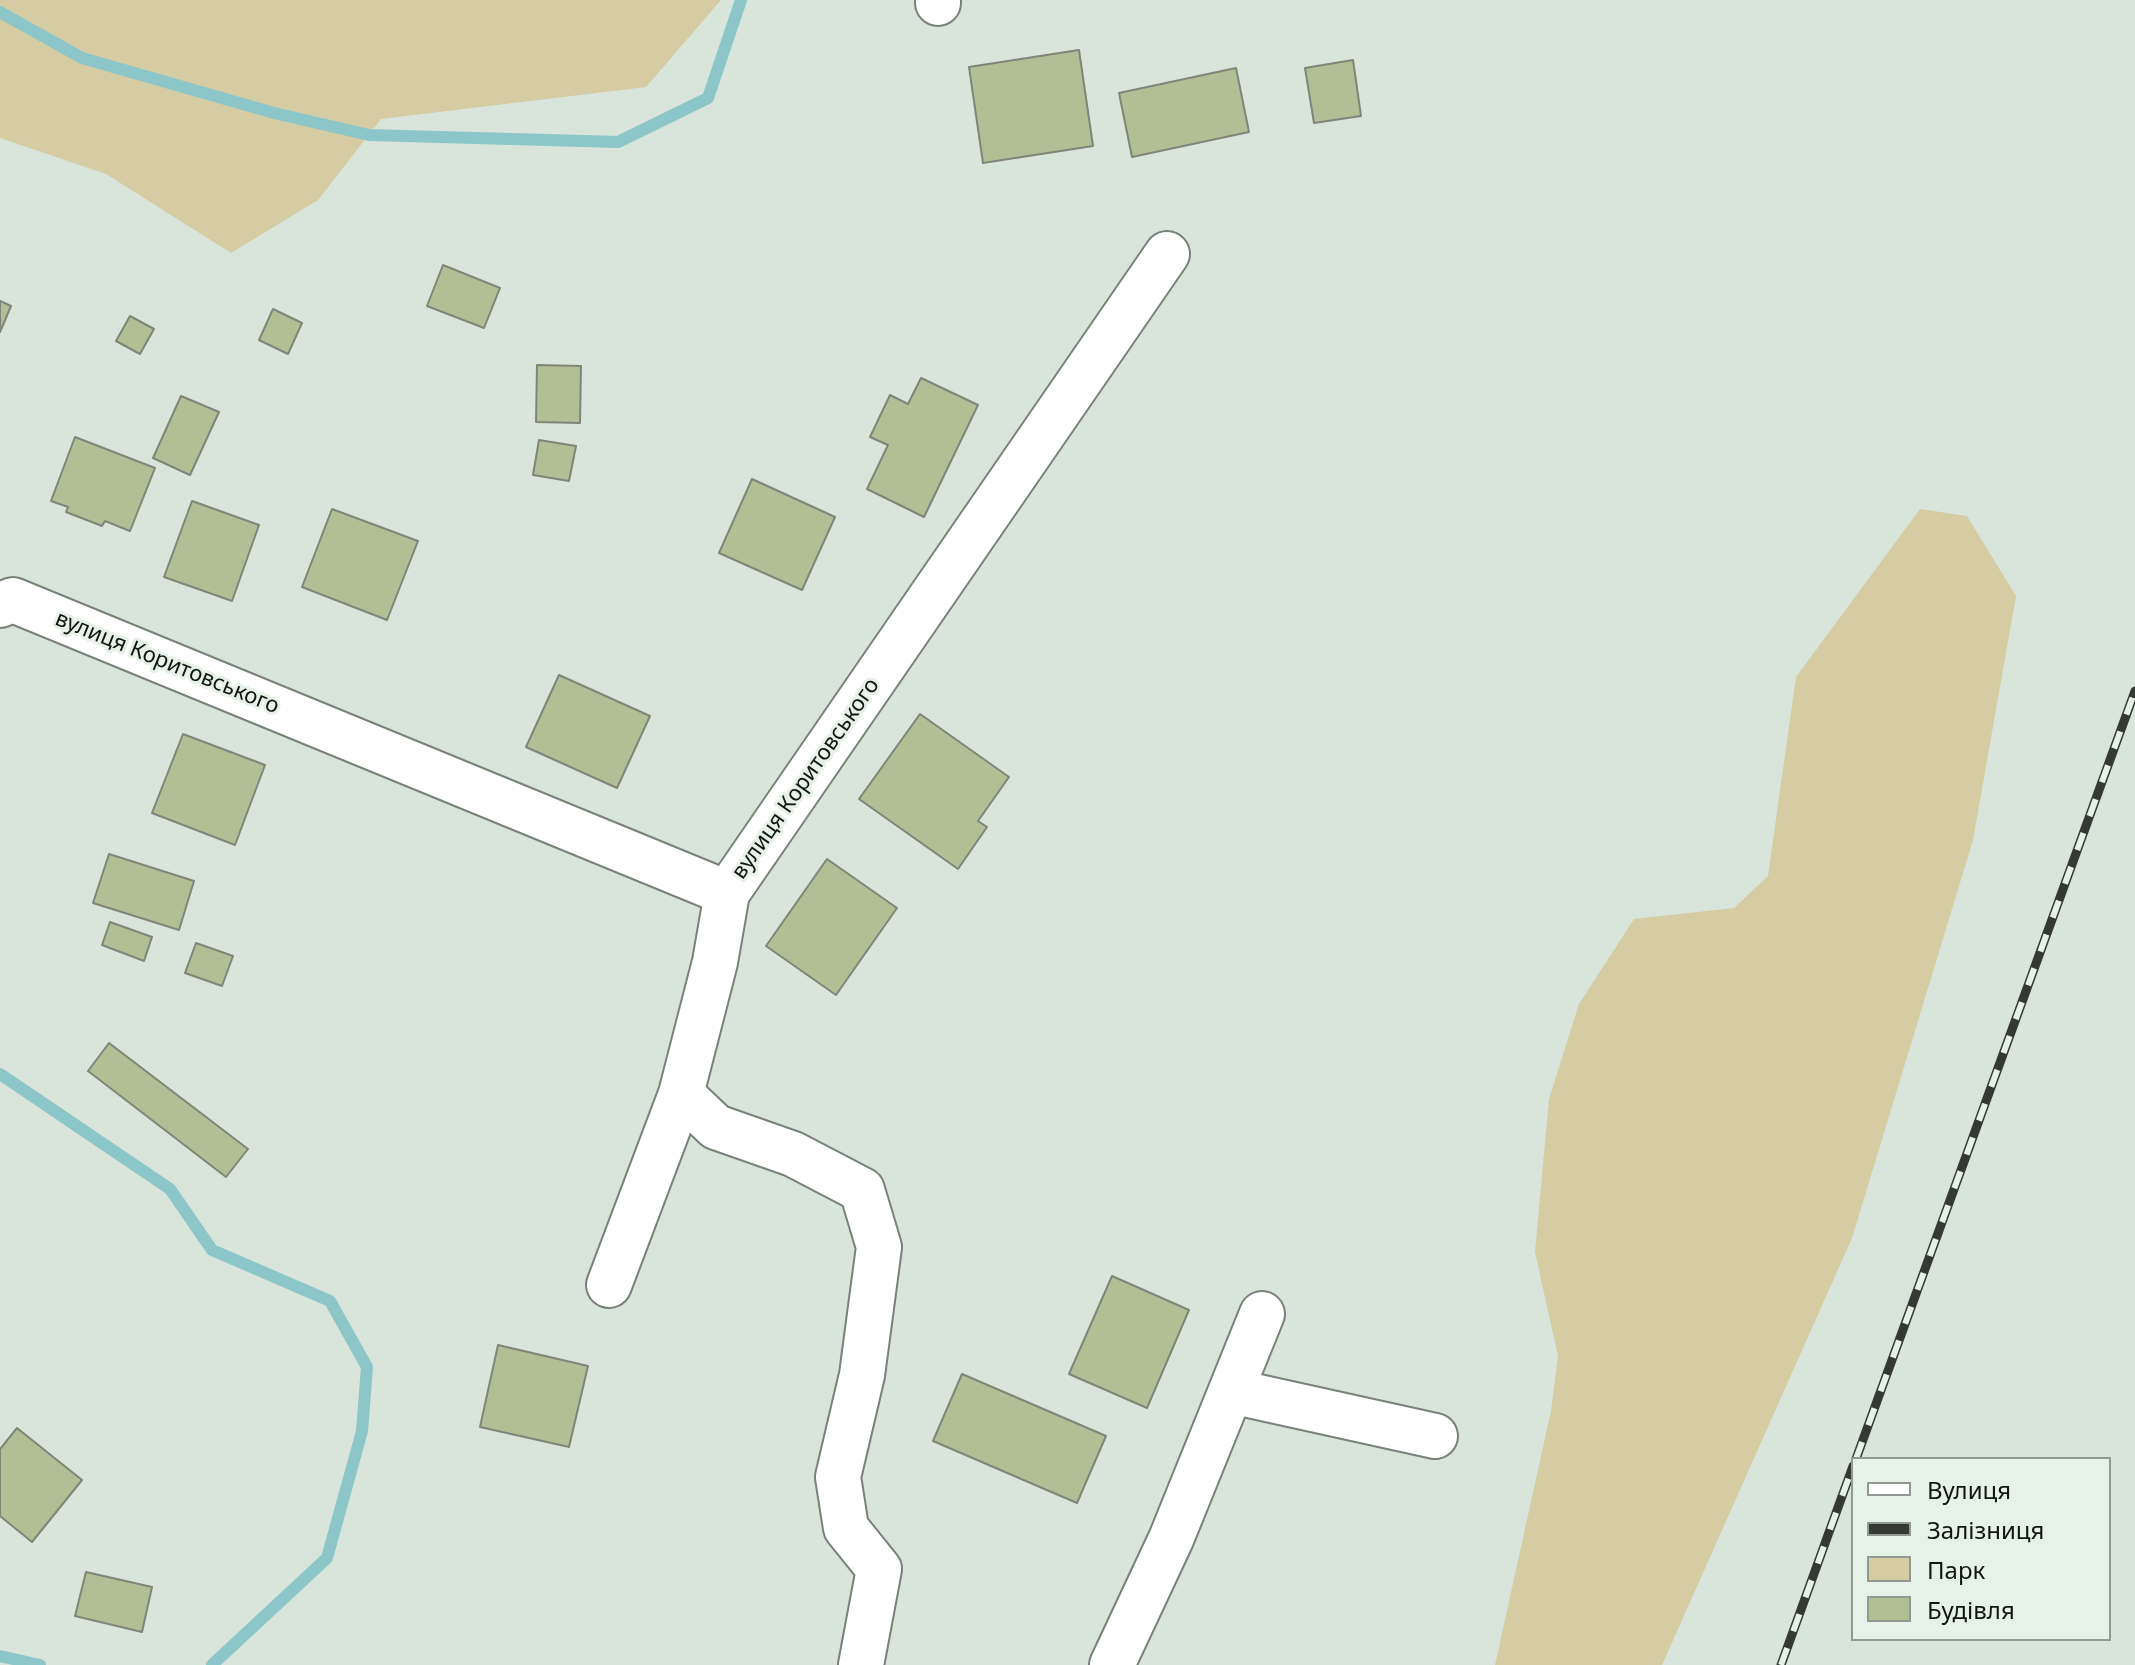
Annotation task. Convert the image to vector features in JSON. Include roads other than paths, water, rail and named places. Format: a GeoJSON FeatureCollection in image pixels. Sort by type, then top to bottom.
{"type":"FeatureCollection","features":[{"type":"Feature","properties":{"kind":"street","name":"вулиця Коритовського"},"geometry":{"type":"LineString","coordinates":[[0,605],[13,600],[727,893],[1167,254]]}},
{"type":"Feature","properties":{"kind":"street"},"geometry":{"type":"LineString","coordinates":[[609,1285],[681,1094],[715,962],[727,893]]}},
{"type":"Feature","properties":{"kind":"street"},"geometry":{"type":"LineString","coordinates":[[681,1094],[716,1127],[793,1154],[862,1190],[879,1247],[862,1375],[838,1477],[846,1528],[879,1569],[861,1665]]}},
{"type":"Feature","properties":{"kind":"street"},"geometry":{"type":"LineString","coordinates":[[1112,1665],[1171,1539],[1262,1314]]}},
{"type":"Feature","properties":{"kind":"street"},"geometry":{"type":"LineString","coordinates":[[1231,1391],[1435,1436]]}},
{"type":"Feature","properties":{"kind":"waterway"},"geometry":{"type":"LineString","coordinates":[[0,12],[82,58],[274,113],[369,135],[618,142],[708,98],[741,0]]}},
{"type":"Feature","properties":{"kind":"waterway"},"geometry":{"type":"LineString","coordinates":[[0,1074],[170,1189],[212,1250],[330,1301],[367,1367],[362,1431],[327,1558],[212,1665]]}},
{"type":"Feature","properties":{"kind":"waterway"},"geometry":{"type":"LineString","coordinates":[[0,1656],[40,1665]]}},
{"type":"Feature","properties":{"kind":"railway"},"geometry":{"type":"LineString","coordinates":[[1857,1457],[2135,691]]}},
{"type":"Feature","properties":{"kind":"railway"},"geometry":{"type":"LineString","coordinates":[[1781,1665],[1851,1472]]}}]}
